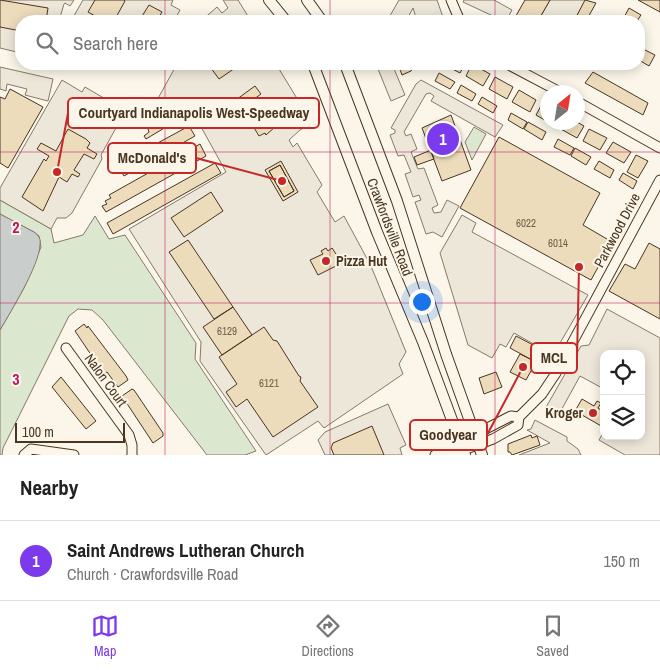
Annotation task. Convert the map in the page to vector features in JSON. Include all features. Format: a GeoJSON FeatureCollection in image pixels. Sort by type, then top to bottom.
{"type":"FeatureCollection","features":[{"type":"Feature","properties":{"kind":"main road"},"geometry":{"type":"LineString","coordinates":[[269,0],[281,15]]}},
{"type":"Feature","properties":{"kind":"main road"},"geometry":{"type":"LineString","coordinates":[[307,0],[318,15]]}},
{"type":"Feature","properties":{"kind":"main road","name":"Crawfordsville Road"},"geometry":{"type":"LineString","coordinates":[[315,70],[377,232],[423,342],[463,449]]}},
{"type":"Feature","properties":{"kind":"main road","name":"Crawfordsville Road"},"geometry":{"type":"LineString","coordinates":[[347,70],[397,201],[446,354],[482,455]]}},
{"type":"Feature","properties":{"kind":"street"},"geometry":{"type":"LineString","coordinates":[[450,0],[457,15]]}},
{"type":"Feature","properties":{"kind":"street"},"geometry":{"type":"LineString","coordinates":[[518,70],[547,85]]}},
{"type":"Feature","properties":{"kind":"street"},"geometry":{"type":"LineString","coordinates":[[585,106],[660,148]]}},
{"type":"Feature","properties":{"kind":"street","name":"Parkwood Drive"},"geometry":{"type":"LineString","coordinates":[[476,440],[511,416],[519,417],[533,405],[552,380],[660,180]]}},
{"type":"Feature","properties":{"kind":"street","name":"Nalon Court"},"geometry":{"type":"LineString","coordinates":[[66,348],[128,435],[132,445],[132,455]]}},
{"type":"Feature","properties":{"kind":"street"},"geometry":{"type":"LineString","coordinates":[[450,455],[476,440]]}},
{"type":"Feature","properties":{"kind":"street"},"geometry":{"type":"LineString","coordinates":[[435,455],[463,449]]}},
{"type":"Feature","properties":{"kind":"street"},"geometry":{"type":"LineString","coordinates":[[24,455],[31,450],[74,455]]}},
{"type":"Feature","properties":{"kind":"green space"},"geometry":{"type":"Polygon","coordinates":[[[474,127],[486,134],[472,160],[465,142],[474,127]]]}},
{"type":"Feature","properties":{"kind":"green space"},"geometry":{"type":"Polygon","coordinates":[[[0,200],[51,229],[54,243],[83,235],[95,216],[109,239],[125,235],[196,343],[195,359],[256,451],[245,455],[207,455],[103,320],[92,310],[78,309],[69,316],[3,448],[2,455],[0,455],[0,330],[24,288],[41,247],[39,236],[0,214],[0,200]]]}},
{"type":"Feature","properties":{"kind":"shaded area"},"geometry":{"type":"Polygon","coordinates":[[[0,0],[74,0],[70,6],[64,4],[61,15],[15,15],[15,52],[0,48],[0,0]]]}},
{"type":"Feature","properties":{"kind":"shaded area"},"geometry":{"type":"Polygon","coordinates":[[[83,0],[173,0],[171,5],[180,10],[177,15],[74,15],[83,0]]]}},
{"type":"Feature","properties":{"kind":"shaded area"},"geometry":{"type":"Polygon","coordinates":[[[223,0],[238,0],[247,15],[208,15],[217,7],[222,13],[228,8],[223,0]]]}},
{"type":"Feature","properties":{"kind":"shaded area"},"geometry":{"type":"Polygon","coordinates":[[[399,0],[437,0],[442,15],[415,15],[413,8],[409,15],[390,15],[399,0]]]}},
{"type":"Feature","properties":{"kind":"shaded area"},"geometry":{"type":"Polygon","coordinates":[[[464,0],[494,0],[512,10],[509,15],[491,15],[463,2],[464,0]]]}},
{"type":"Feature","properties":{"kind":"shaded area"},"geometry":{"type":"Polygon","coordinates":[[[550,0],[586,0],[577,15],[541,15],[550,0]]]}},
{"type":"Feature","properties":{"kind":"shaded area"},"geometry":{"type":"Polygon","coordinates":[[[0,67],[53,79],[48,101],[25,95],[27,89],[7,84],[6,91],[0,89],[0,67]]]}},
{"type":"Feature","properties":{"kind":"shaded area"},"geometry":{"type":"Polygon","coordinates":[[[174,70],[280,70],[312,123],[300,130],[289,140],[293,147],[297,143],[322,185],[317,192],[335,222],[344,216],[371,266],[406,352],[399,364],[403,374],[324,428],[318,421],[266,455],[200,361],[201,342],[129,229],[226,172],[190,107],[169,120],[156,102],[174,70]]]}},
{"type":"Feature","properties":{"kind":"shaded area"},"geometry":{"type":"Polygon","coordinates":[[[378,70],[395,70],[405,95],[391,101],[378,70]]]}},
{"type":"Feature","properties":{"kind":"shaded area"},"geometry":{"type":"Polygon","coordinates":[[[62,80],[82,92],[85,87],[119,107],[122,117],[101,155],[102,159],[72,213],[66,218],[57,218],[51,229],[0,200],[0,188],[62,80]]]}},
{"type":"Feature","properties":{"kind":"shaded area"},"geometry":{"type":"Polygon","coordinates":[[[421,80],[503,125],[495,137],[431,101],[434,96],[430,93],[426,94],[404,132],[406,136],[411,134],[417,149],[411,152],[418,169],[424,168],[438,205],[432,208],[434,213],[441,212],[447,200],[459,206],[442,237],[433,232],[426,234],[415,202],[421,200],[419,195],[413,197],[405,174],[411,172],[404,155],[398,156],[390,135],[395,133],[395,130],[391,128],[416,84],[421,80]]]}},
{"type":"Feature","properties":{"kind":"shaded area"},"geometry":{"type":"Polygon","coordinates":[[[0,214],[34,232],[39,238],[40,243],[30,276],[0,330],[0,214]]]}},
{"type":"Feature","properties":{"kind":"shaded area"},"geometry":{"type":"Polygon","coordinates":[[[462,215],[476,223],[472,232],[588,295],[553,355],[514,333],[506,347],[500,344],[492,358],[468,345],[440,253],[462,215]]]}},
{"type":"Feature","properties":{"kind":"shaded area"},"geometry":{"type":"Polygon","coordinates":[[[607,309],[660,338],[660,455],[625,455],[599,440],[600,438],[600,440],[645,440],[645,350],[600,350],[600,387],[580,376],[558,416],[545,409],[581,346],[589,345],[607,309]]]}},
{"type":"Feature","properties":{"kind":"shaded area"},"geometry":{"type":"Polygon","coordinates":[[[388,404],[406,445],[400,448],[402,455],[325,455],[318,440],[325,432],[388,404]]]}},
{"type":"Feature","properties":{"kind":"shaded area"},"geometry":{"type":"Polygon","coordinates":[[[535,420],[567,437],[567,441],[578,449],[581,455],[519,455],[550,443],[527,430],[531,429],[535,420]]]}},
{"type":"Feature","properties":{"kind":"building"},"geometry":{"type":"Polygon","coordinates":[[[0,0],[48,8],[47,15],[15,15],[15,30],[0,27],[0,0]]]}},
{"type":"Feature","properties":{"kind":"building"},"geometry":{"type":"Polygon","coordinates":[[[95,0],[125,1],[117,15],[93,15],[88,12],[95,0]]]}},
{"type":"Feature","properties":{"kind":"building"},"geometry":{"type":"Polygon","coordinates":[[[525,0],[550,0],[541,15],[516,15],[525,0]]]}},
{"type":"Feature","properties":{"kind":"building"},"geometry":{"type":"Polygon","coordinates":[[[585,0],[596,3],[589,15],[577,15],[585,0]]]}},
{"type":"Feature","properties":{"kind":"building"},"geometry":{"type":"Polygon","coordinates":[[[638,0],[660,0],[660,12],[638,0]]]}},
{"type":"Feature","properties":{"kind":"building"},"geometry":{"type":"Polygon","coordinates":[[[149,5],[162,12],[160,15],[143,15],[149,5]]]}},
{"type":"Feature","properties":{"kind":"building"},"geometry":{"type":"Polygon","coordinates":[[[629,8],[641,15],[625,15],[629,8]]]}},
{"type":"Feature","properties":{"kind":"building"},"geometry":{"type":"Polygon","coordinates":[[[645,50],[655,55],[649,66],[645,64],[645,50]]]}},
{"type":"Feature","properties":{"kind":"building"},"geometry":{"type":"Polygon","coordinates":[[[212,70],[232,70],[219,79],[212,70]]]}},
{"type":"Feature","properties":{"kind":"building"},"geometry":{"type":"Polygon","coordinates":[[[400,70],[412,70],[411,71],[402,75],[400,70]]]}},
{"type":"Feature","properties":{"kind":"building"},"geometry":{"type":"Polygon","coordinates":[[[469,70],[483,70],[490,74],[483,86],[466,76],[469,70]]]}},
{"type":"Feature","properties":{"kind":"building"},"geometry":{"type":"Polygon","coordinates":[[[593,72],[648,103],[643,115],[585,83],[593,72]]]}},
{"type":"Feature","properties":{"kind":"building"},"geometry":{"type":"Polygon","coordinates":[[[439,73],[455,82],[450,89],[435,81],[439,73]]]}},
{"type":"Feature","properties":{"kind":"building"},"geometry":{"type":"Polygon","coordinates":[[[495,77],[513,87],[507,99],[489,89],[495,77]]]}},
{"type":"Feature","properties":{"kind":"building"},"geometry":{"type":"Polygon","coordinates":[[[461,85],[476,94],[472,101],[457,93],[461,85]]]}},
{"type":"Feature","properties":{"kind":"building"},"geometry":{"type":"Polygon","coordinates":[[[255,86],[261,94],[239,110],[233,102],[255,86]]]}},
{"type":"Feature","properties":{"kind":"building"},"geometry":{"type":"Polygon","coordinates":[[[10,89],[43,107],[8,168],[0,163],[0,97],[5,99],[10,89]]]}},
{"type":"Feature","properties":{"kind":"building"},"geometry":{"type":"Polygon","coordinates":[[[519,90],[536,100],[530,112],[512,102],[519,90]]]}},
{"type":"Feature","properties":{"kind":"building"},"geometry":{"type":"Polygon","coordinates":[[[482,97],[497,106],[493,113],[478,104],[482,97]]]}},
{"type":"Feature","properties":{"kind":"building"},"geometry":{"type":"Polygon","coordinates":[[[540,108],[540,117],[536,115],[540,108]]]}},
{"type":"Feature","properties":{"kind":"building"},"geometry":{"type":"Polygon","coordinates":[[[511,113],[527,122],[523,129],[508,120],[511,113]]]}},
{"type":"Feature","properties":{"kind":"building"},"geometry":{"type":"Polygon","coordinates":[[[451,115],[471,170],[442,181],[422,128],[451,115]]]}},
{"type":"Feature","properties":{"kind":"building"},"geometry":{"type":"Polygon","coordinates":[[[269,117],[275,127],[266,135],[265,133],[259,136],[253,126],[269,117]]]}},
{"type":"Feature","properties":{"kind":"building"},"geometry":{"type":"Polygon","coordinates":[[[161,118],[166,127],[146,139],[144,136],[149,132],[148,129],[161,118]]]}},
{"type":"Feature","properties":{"kind":"building"},"geometry":{"type":"Polygon","coordinates":[[[528,122],[546,132],[542,140],[524,129],[528,122]]]}},
{"type":"Feature","properties":{"kind":"building"},"geometry":{"type":"Polygon","coordinates":[[[189,126],[195,136],[124,176],[121,171],[128,167],[126,164],[132,161],[130,158],[189,126]]]}},
{"type":"Feature","properties":{"kind":"building"},"geometry":{"type":"Polygon","coordinates":[[[68,129],[86,139],[90,143],[87,148],[97,154],[94,159],[84,154],[74,170],[80,174],[78,177],[72,174],[67,182],[59,177],[43,211],[22,197],[44,159],[46,161],[49,156],[37,149],[41,143],[56,151],[68,129]]]}},
{"type":"Feature","properties":{"kind":"building"},"geometry":{"type":"Polygon","coordinates":[[[589,129],[607,138],[600,150],[583,141],[589,129]]]}},
{"type":"Feature","properties":{"kind":"building"},"geometry":{"type":"Polygon","coordinates":[[[563,130],[582,130],[577,138],[563,130]]]}},
{"type":"Feature","properties":{"kind":"building"},"geometry":{"type":"Polygon","coordinates":[[[499,137],[600,193],[583,225],[612,242],[591,280],[460,208],[499,137]]]}},
{"type":"Feature","properties":{"kind":"building"},"geometry":{"type":"Polygon","coordinates":[[[558,139],[574,148],[570,155],[554,147],[558,139]]]}},
{"type":"Feature","properties":{"kind":"building"},"geometry":{"type":"Polygon","coordinates":[[[613,142],[631,152],[624,163],[606,153],[613,142]]]}},
{"type":"Feature","properties":{"kind":"building"},"geometry":{"type":"Polygon","coordinates":[[[200,144],[206,156],[106,212],[102,206],[107,204],[105,201],[111,198],[109,195],[200,144]]]}},
{"type":"Feature","properties":{"kind":"building"},"geometry":{"type":"Polygon","coordinates":[[[575,148],[591,157],[586,165],[571,156],[575,148]]]}},
{"type":"Feature","properties":{"kind":"building"},"geometry":{"type":"Polygon","coordinates":[[[431,150],[434,159],[417,165],[414,157],[431,150]]]}},
{"type":"Feature","properties":{"kind":"building"},"geometry":{"type":"Polygon","coordinates":[[[636,155],[648,161],[638,178],[627,172],[636,155]]]}},
{"type":"Feature","properties":{"kind":"building"},"geometry":{"type":"Polygon","coordinates":[[[281,161],[298,192],[283,201],[265,170],[281,161]],[[280,165],[269,171],[284,197],[294,191],[280,165]]]}},
{"type":"Feature","properties":{"kind":"building"},"geometry":{"type":"Polygon","coordinates":[[[599,161],[614,170],[610,178],[594,169],[599,161]]]}},
{"type":"Feature","properties":{"kind":"building"},"geometry":{"type":"Polygon","coordinates":[[[215,163],[221,173],[113,234],[107,223],[215,163]]]}},
{"type":"Feature","properties":{"kind":"building"},"geometry":{"type":"Polygon","coordinates":[[[280,165],[294,191],[284,197],[269,171],[280,165]]]}},
{"type":"Feature","properties":{"kind":"building"},"geometry":{"type":"Polygon","coordinates":[[[623,173],[637,181],[633,189],[619,180],[623,173]]]}},
{"type":"Feature","properties":{"kind":"building"},"geometry":{"type":"Polygon","coordinates":[[[211,192],[223,211],[184,237],[171,218],[211,192]]]}},
{"type":"Feature","properties":{"kind":"building"},"geometry":{"type":"Polygon","coordinates":[[[188,240],[233,307],[214,319],[169,252],[188,240]]]}},
{"type":"Feature","properties":{"kind":"building"},"geometry":{"type":"Polygon","coordinates":[[[649,243],[660,249],[660,319],[609,291],[625,264],[635,269],[649,243]]]}},
{"type":"Feature","properties":{"kind":"building","name":"Pizza Hut"},"geometry":{"type":"Polygon","coordinates":[[[326,248],[328,251],[332,248],[342,263],[318,275],[310,260],[323,254],[321,251],[326,248]]]}},
{"type":"Feature","properties":{"kind":"building"},"geometry":{"type":"Polygon","coordinates":[[[233,307],[252,335],[222,355],[203,327],[233,307]]]}},
{"type":"Feature","properties":{"kind":"building"},"geometry":{"type":"Polygon","coordinates":[[[84,324],[87,328],[88,326],[126,376],[128,380],[118,387],[107,372],[104,374],[75,331],[84,324]]]}},
{"type":"Feature","properties":{"kind":"building"},"geometry":{"type":"Polygon","coordinates":[[[264,327],[273,340],[277,341],[301,377],[300,381],[318,407],[273,437],[247,399],[236,407],[226,392],[237,384],[219,357],[264,327]]]}},
{"type":"Feature","properties":{"kind":"building"},"geometry":{"type":"Polygon","coordinates":[[[516,336],[552,355],[545,367],[510,348],[516,336]]]}},
{"type":"Feature","properties":{"kind":"building"},"geometry":{"type":"Polygon","coordinates":[[[520,354],[536,362],[526,380],[510,372],[520,354]]]}},
{"type":"Feature","properties":{"kind":"building"},"geometry":{"type":"Polygon","coordinates":[[[496,372],[502,387],[484,394],[479,378],[496,372]]]}},
{"type":"Feature","properties":{"kind":"building"},"geometry":{"type":"Polygon","coordinates":[[[61,377],[96,421],[86,429],[52,387],[61,377]]]}},
{"type":"Feature","properties":{"kind":"building"},"geometry":{"type":"Polygon","coordinates":[[[132,389],[163,433],[163,436],[153,443],[122,396],[132,389]]]}},
{"type":"Feature","properties":{"kind":"building"},"geometry":{"type":"Polygon","coordinates":[[[582,399],[594,406],[597,401],[600,402],[598,408],[600,409],[600,425],[575,411],[582,399]]]}},
{"type":"Feature","properties":{"kind":"building"},"geometry":{"type":"Polygon","coordinates":[[[372,426],[384,455],[334,455],[331,448],[333,443],[372,426]]]}},
{"type":"Feature","properties":{"kind":"building"},"geometry":{"type":"Polygon","coordinates":[[[531,435],[532,438],[537,436],[540,445],[512,455],[508,452],[508,444],[531,435]]]}},
{"type":"Feature","properties":{"kind":"place","name":"Saint Andrews Lutheran Church"},"geometry":{"type":"Point","coordinates":[443,139]}},
{"type":"Feature","properties":{"kind":"place","name":"Courtyard Indianapolis West-Speedway"},"geometry":{"type":"Point","coordinates":[57,172]}},
{"type":"Feature","properties":{"kind":"place","name":"McDonald's"},"geometry":{"type":"Point","coordinates":[282,181]}},
{"type":"Feature","properties":{"kind":"place","name":"Pizza Hut"},"geometry":{"type":"Point","coordinates":[326,261]}},
{"type":"Feature","properties":{"kind":"place","name":"MCL"},"geometry":{"type":"Point","coordinates":[579,267]}},
{"type":"Feature","properties":{"kind":"place","name":"Goodyear"},"geometry":{"type":"Point","coordinates":[523,367]}},
{"type":"Feature","properties":{"kind":"place","name":"Kroger"},"geometry":{"type":"Point","coordinates":[593,413]}}]}
